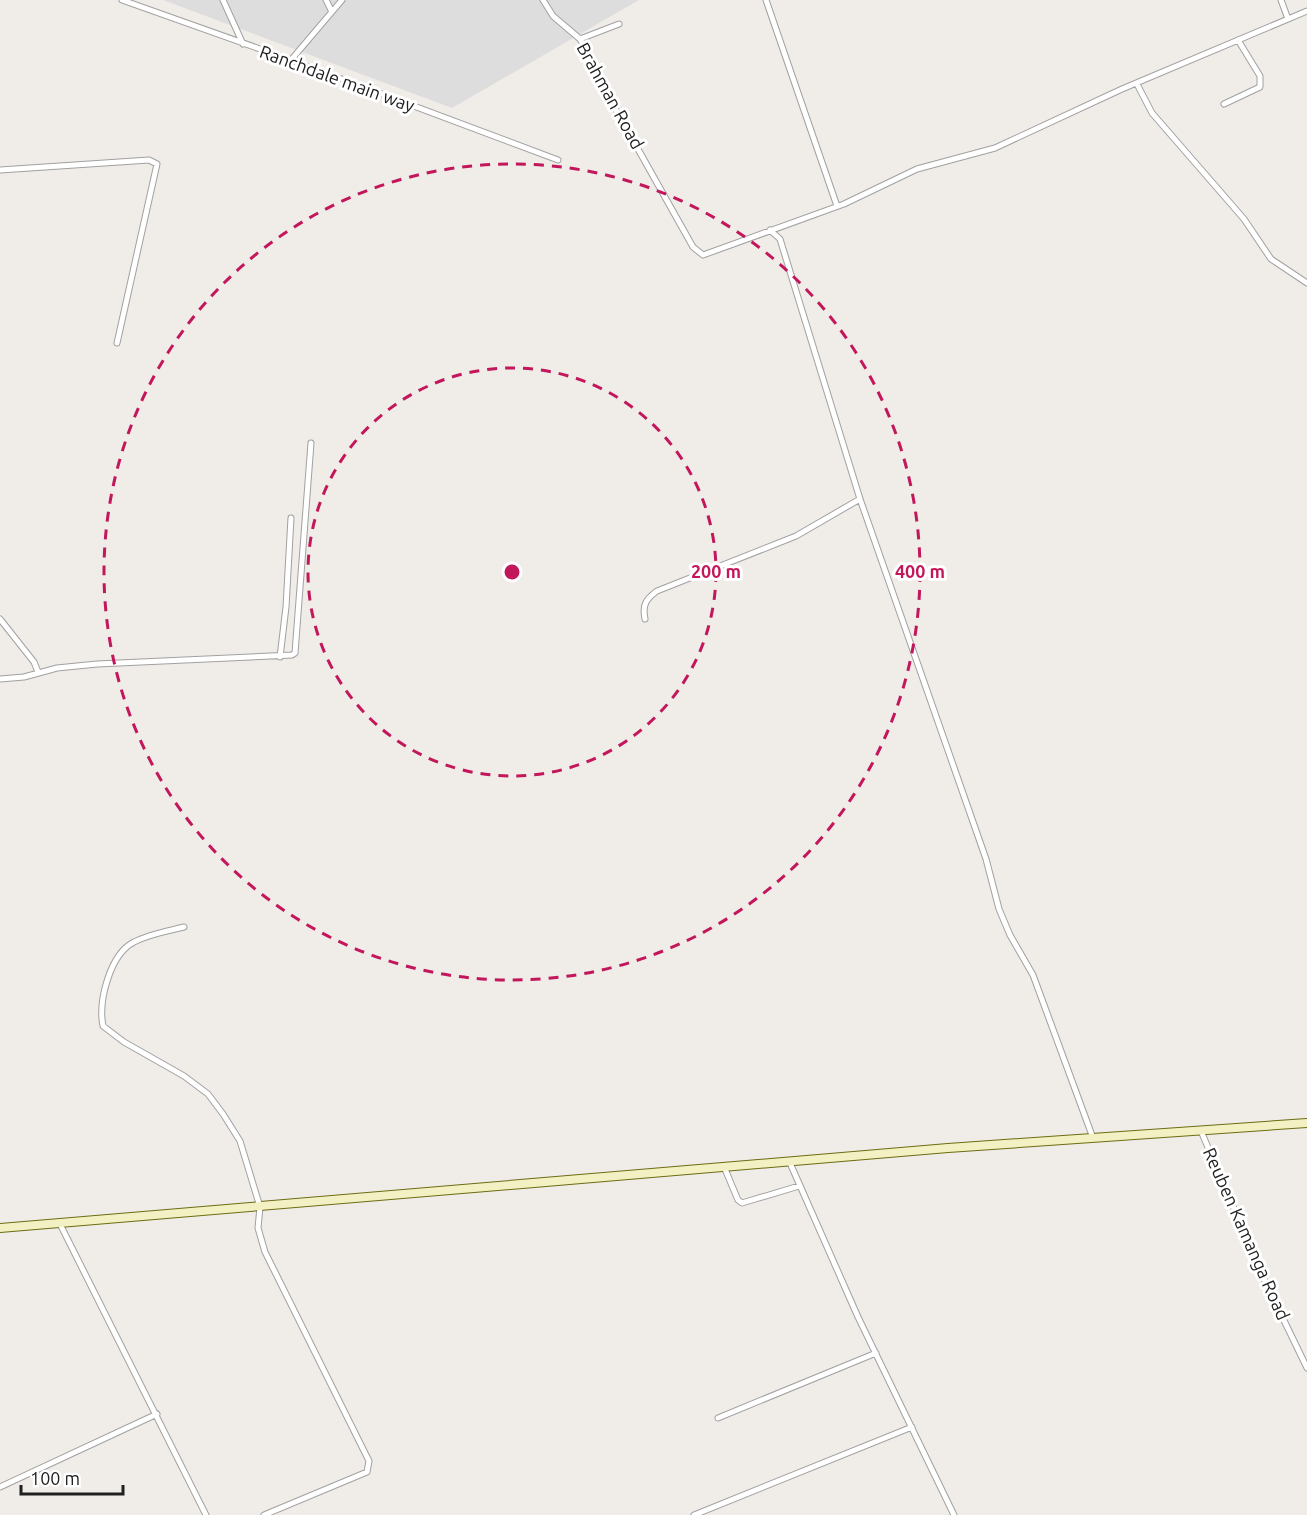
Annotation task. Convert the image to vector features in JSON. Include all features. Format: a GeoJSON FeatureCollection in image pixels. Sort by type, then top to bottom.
{"type":"FeatureCollection","features":[{"type":"Feature","properties":{"kind":"street","name":"Ranchdale main way"},"geometry":{"type":"LineString","coordinates":[[123,0],[558,160]]}},
{"type":"Feature","properties":{"kind":"street"},"geometry":{"type":"LineString","coordinates":[[223,0],[243,44]]}},
{"type":"Feature","properties":{"kind":"street"},"geometry":{"type":"LineString","coordinates":[[326,0],[331,10]]}},
{"type":"Feature","properties":{"kind":"street"},"geometry":{"type":"LineString","coordinates":[[291,60],[331,10],[342,0]]}},
{"type":"Feature","properties":{"kind":"street","name":"Brahman Road"},"geometry":{"type":"LineString","coordinates":[[543,0],[560,24],[580,39],[611,101],[693,247],[703,255],[770,230]]}},
{"type":"Feature","properties":{"kind":"street"},"geometry":{"type":"LineString","coordinates":[[766,0],[837,206]]}},
{"type":"Feature","properties":{"kind":"street"},"geometry":{"type":"LineString","coordinates":[[1281,0],[1288,19]]}},
{"type":"Feature","properties":{"kind":"street"},"geometry":{"type":"LineString","coordinates":[[770,230],[837,206],[917,169],[995,148],[1307,11]]}},
{"type":"Feature","properties":{"kind":"street"},"geometry":{"type":"LineString","coordinates":[[580,39],[619,24]]}},
{"type":"Feature","properties":{"kind":"street"},"geometry":{"type":"LineString","coordinates":[[1224,104],[1260,87],[1260,76],[1238,40]]}},
{"type":"Feature","properties":{"kind":"street"},"geometry":{"type":"LineString","coordinates":[[1137,84],[1152,112],[1244,219],[1271,259],[1307,283]]}},
{"type":"Feature","properties":{"kind":"street"},"geometry":{"type":"LineString","coordinates":[[0,170],[149,160],[157,164],[117,343]]}},
{"type":"Feature","properties":{"kind":"street"},"geometry":{"type":"LineString","coordinates":[[780,239],[786,225]]}},
{"type":"Feature","properties":{"kind":"street"},"geometry":{"type":"LineString","coordinates":[[770,230],[780,239],[860,499],[983,849],[999,909],[1010,935],[1033,975],[1093,1140]]}},
{"type":"Feature","properties":{"kind":"street"},"geometry":{"type":"LineString","coordinates":[[0,679],[97,664],[280,657],[295,652],[311,443]]}},
{"type":"Feature","properties":{"kind":"street"},"geometry":{"type":"LineString","coordinates":[[645,619],[643,610],[646,601],[657,591],[796,536],[860,499]]}},
{"type":"Feature","properties":{"kind":"street"},"geometry":{"type":"LineString","coordinates":[[280,657],[286,606],[291,518]]}},
{"type":"Feature","properties":{"kind":"street"},"geometry":{"type":"LineString","coordinates":[[0,619],[34,662],[38,672]]}},
{"type":"Feature","properties":{"kind":"street"},"geometry":{"type":"LineString","coordinates":[[184,927],[139,940],[125,949],[116,960],[105,992],[102,1017],[104,1026],[110,1034],[184,1076],[208,1094],[240,1141],[260,1208],[258,1228],[265,1252],[369,1467],[367,1472],[264,1515]]}},
{"type":"Feature","properties":{"kind":"street"},"geometry":{"type":"LineString","coordinates":[[0,1228],[789,1164],[948,1148],[1093,1140],[1307,1123]]}},
{"type":"Feature","properties":{"kind":"street","name":"Reuben Kamanga Road"},"geometry":{"type":"LineString","coordinates":[[1201,1131],[1264,1279],[1307,1368]]}},
{"type":"Feature","properties":{"kind":"street"},"geometry":{"type":"LineString","coordinates":[[789,1164],[954,1515]]}},
{"type":"Feature","properties":{"kind":"street"},"geometry":{"type":"LineString","coordinates":[[725,1168],[738,1200],[742,1203],[799,1186]]}},
{"type":"Feature","properties":{"kind":"street"},"geometry":{"type":"LineString","coordinates":[[60,1224],[206,1515]]}},
{"type":"Feature","properties":{"kind":"street"},"geometry":{"type":"LineString","coordinates":[[718,1418],[876,1353]]}},
{"type":"Feature","properties":{"kind":"street"},"geometry":{"type":"LineString","coordinates":[[0,1487],[157,1414]]}},
{"type":"Feature","properties":{"kind":"street"},"geometry":{"type":"LineString","coordinates":[[694,1515],[912,1427]]}},
{"type":"Feature","properties":{"kind":"shaded area"},"geometry":{"type":"Polygon","coordinates":[[[163,0],[639,0],[452,108],[163,0]]]}}]}
